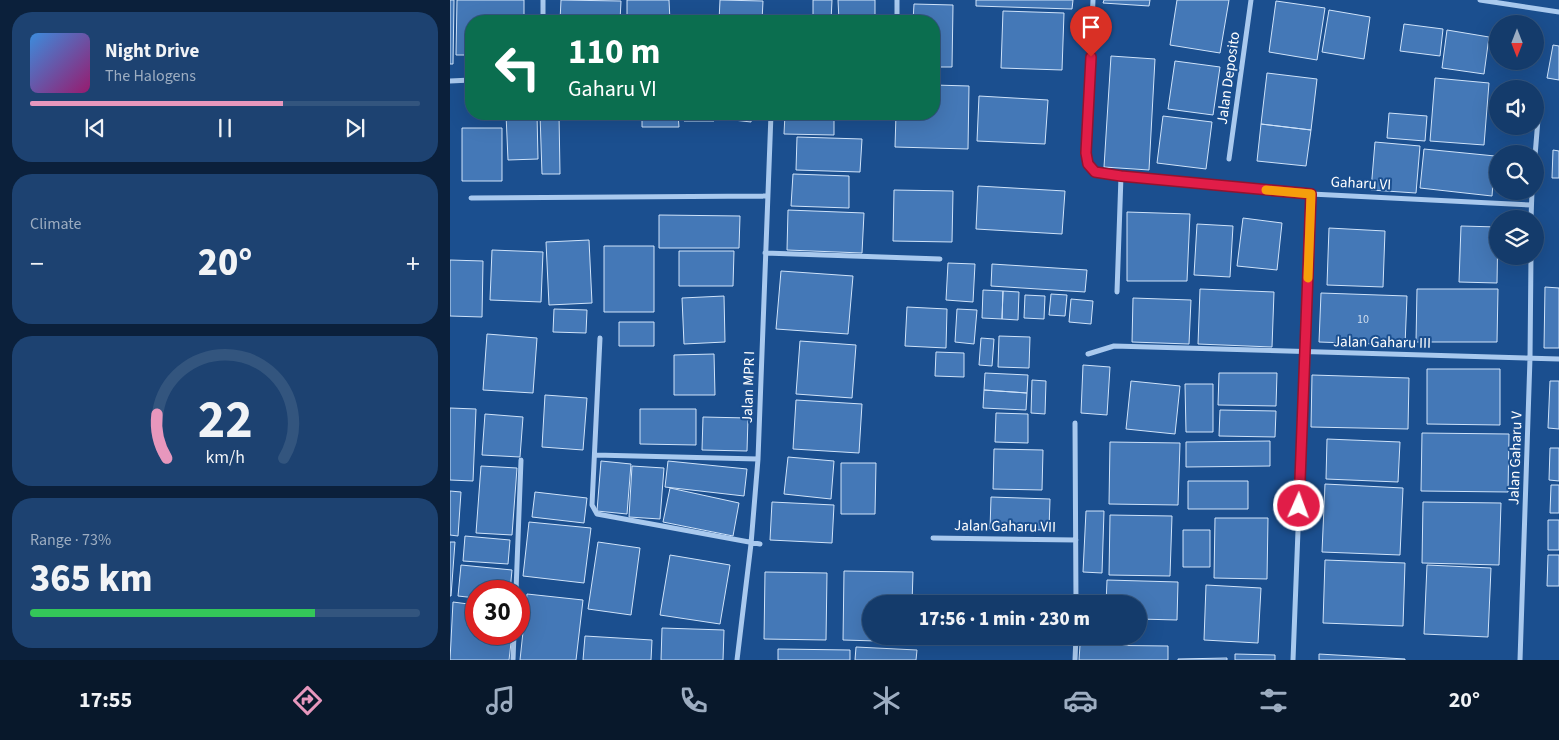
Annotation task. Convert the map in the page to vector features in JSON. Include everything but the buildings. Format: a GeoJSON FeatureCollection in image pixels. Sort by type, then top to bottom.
{"type":"FeatureCollection","features":[{"type":"Feature","properties":{"kind":"street"},"geometry":{"type":"LineString","coordinates":[[543,0],[543,15]]}},
{"type":"Feature","properties":{"kind":"street"},"geometry":{"type":"LineString","coordinates":[[897,0],[897,15]]}},
{"type":"Feature","properties":{"kind":"street","name":"Gaharu VI"},"geometry":{"type":"LineString","coordinates":[[1093,0],[1088,164],[1095,172],[1311,194],[1531,205]]}},
{"type":"Feature","properties":{"kind":"street","name":"Jalan Deposito"},"geometry":{"type":"LineString","coordinates":[[1229,159],[1251,0]]}},
{"type":"Feature","properties":{"kind":"street"},"geometry":{"type":"LineString","coordinates":[[1480,0],[1559,12]]}},
{"type":"Feature","properties":{"kind":"street"},"geometry":{"type":"LineString","coordinates":[[1524,7],[1525,0]]}},
{"type":"Feature","properties":{"kind":"street"},"geometry":{"type":"LineString","coordinates":[[450,81],[465,80]]}},
{"type":"Feature","properties":{"kind":"street","name":"Jalan MPR I"},"geometry":{"type":"LineString","coordinates":[[737,660],[752,544],[758,459],[771,120]]}},
{"type":"Feature","properties":{"kind":"street"},"geometry":{"type":"LineString","coordinates":[[1117,292],[1121,176]]}},
{"type":"Feature","properties":{"kind":"street"},"geometry":{"type":"LineString","coordinates":[[1294,660],[1311,194]]}},
{"type":"Feature","properties":{"kind":"street"},"geometry":{"type":"LineString","coordinates":[[471,198],[768,196]]}},
{"type":"Feature","properties":{"kind":"street"},"geometry":{"type":"LineString","coordinates":[[1531,200],[1531,210]]}},
{"type":"Feature","properties":{"kind":"street"},"geometry":{"type":"LineString","coordinates":[[765,253],[940,259]]}},
{"type":"Feature","properties":{"kind":"street","name":"Jalan Gaharu V"},"geometry":{"type":"LineString","coordinates":[[1520,660],[1530,358],[1531,265]]}},
{"type":"Feature","properties":{"kind":"street"},"geometry":{"type":"LineString","coordinates":[[600,338],[592,504],[597,514],[760,544]]}},
{"type":"Feature","properties":{"kind":"street","name":"Jalan Gaharu III"},"geometry":{"type":"LineString","coordinates":[[1088,354],[1114,346],[1559,359]]}},
{"type":"Feature","properties":{"kind":"street","name":"Jalan Gaharu VII"},"geometry":{"type":"LineString","coordinates":[[1076,423],[1076,595]]}},
{"type":"Feature","properties":{"kind":"street"},"geometry":{"type":"LineString","coordinates":[[595,455],[758,459]]}},
{"type":"Feature","properties":{"kind":"street"},"geometry":{"type":"LineString","coordinates":[[516,580],[521,460]]}},
{"type":"Feature","properties":{"kind":"street","name":"Jalan Gaharu VII"},"geometry":{"type":"LineString","coordinates":[[934,538],[1076,540]]}},
{"type":"Feature","properties":{"kind":"street"},"geometry":{"type":"LineString","coordinates":[[513,660],[514,645]]}},
{"type":"Feature","properties":{"kind":"street"},"geometry":{"type":"LineString","coordinates":[[1075,660],[1076,645]]}},
{"type":"Feature","properties":{"kind":"slow traffic"},"geometry":{"type":"LineString","coordinates":[[1266,190],[1311,194],[1308,278]]}},
{"type":"Feature","properties":{"kind":"route"},"geometry":{"type":"LineString","coordinates":[[1091,57],[1086,153],[1088,164],[1095,172],[1311,194],[1299,506]]}}]}
